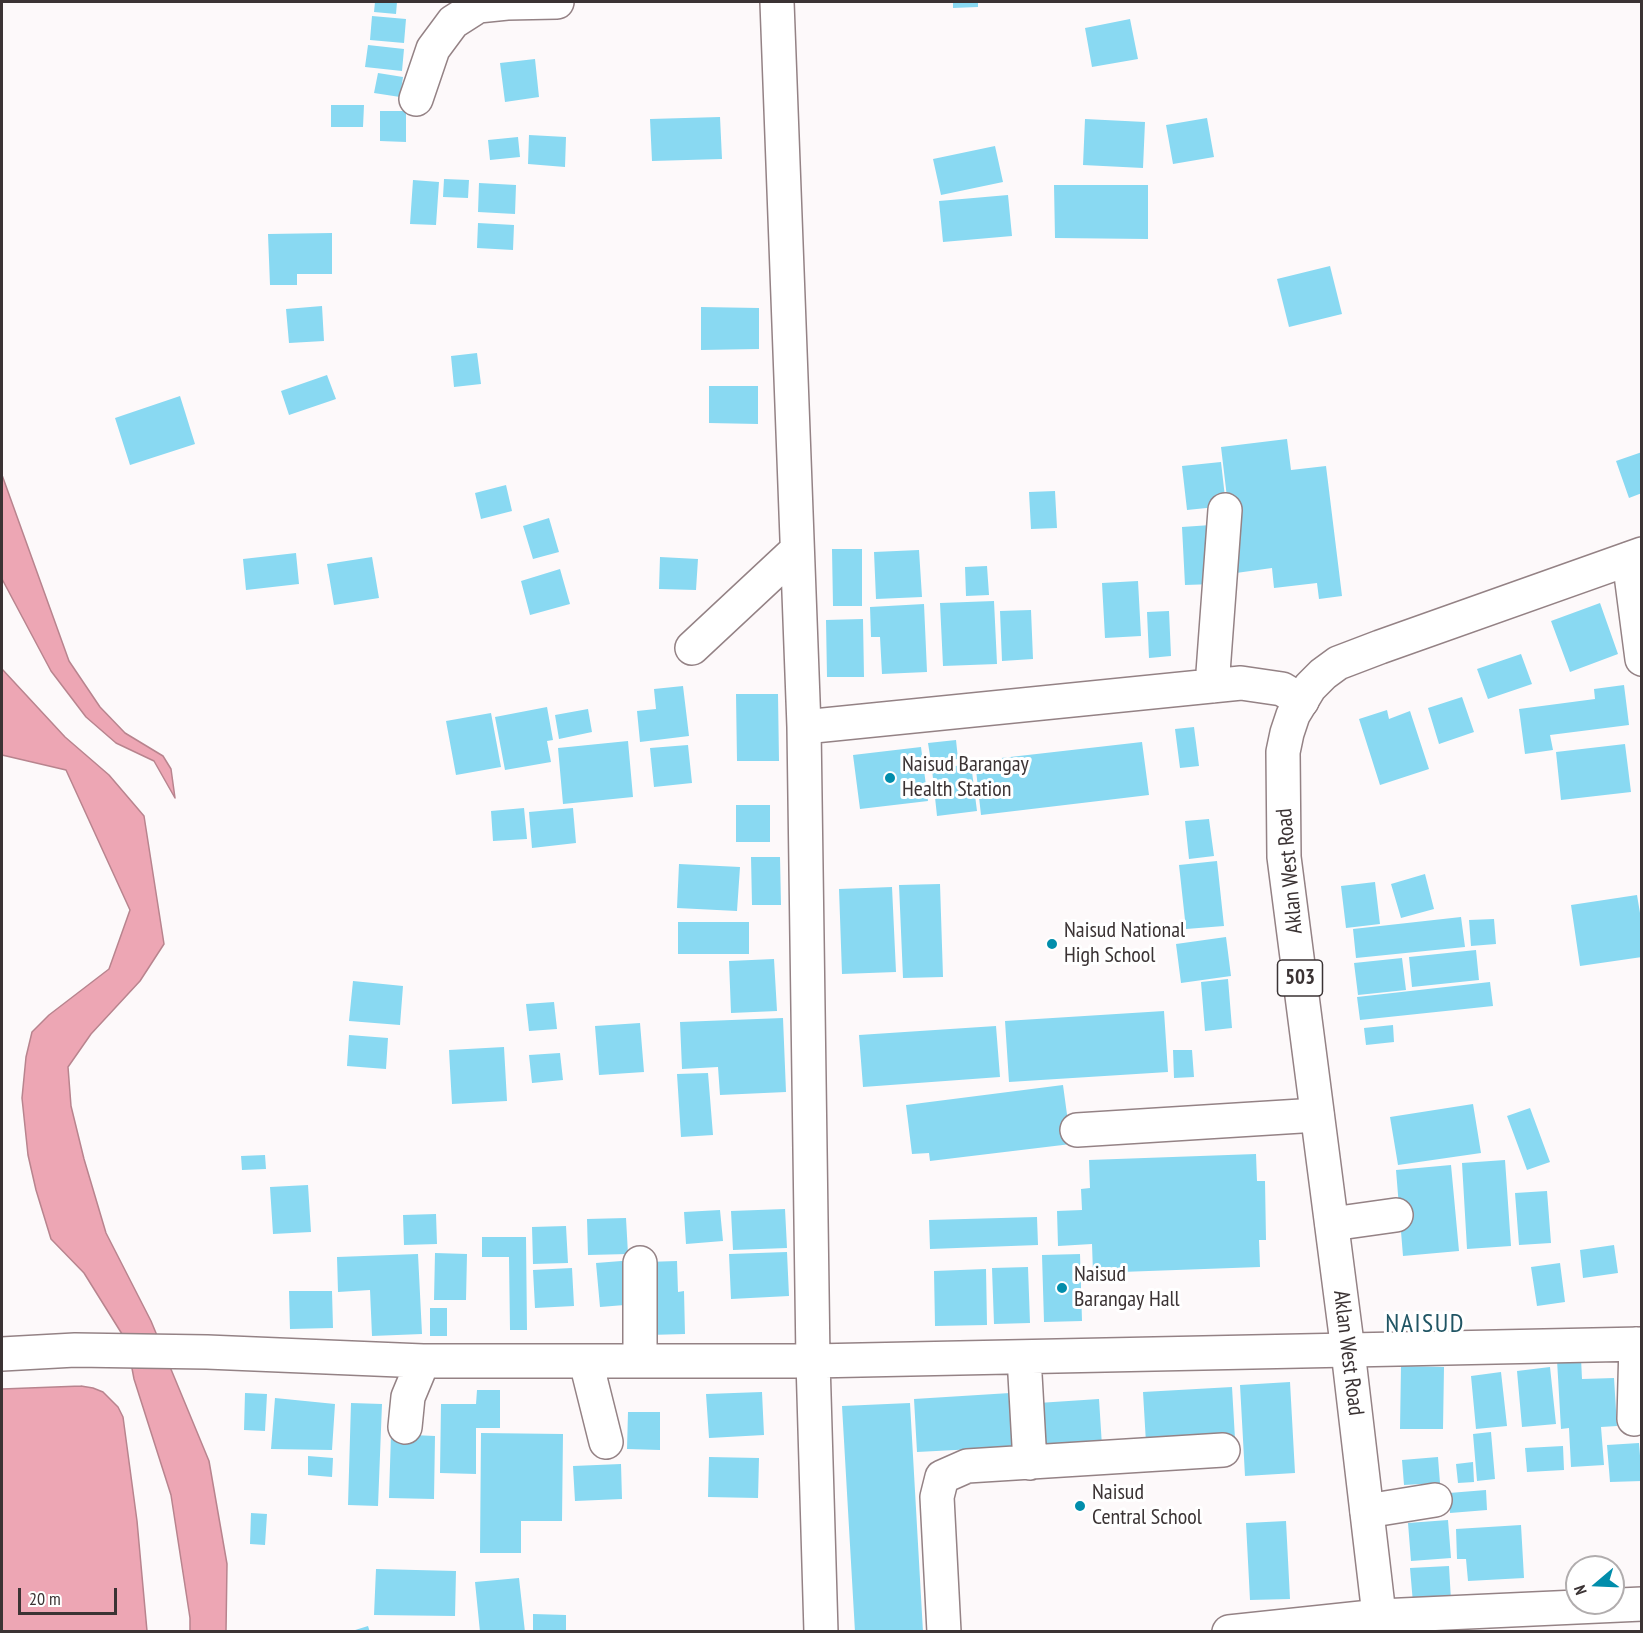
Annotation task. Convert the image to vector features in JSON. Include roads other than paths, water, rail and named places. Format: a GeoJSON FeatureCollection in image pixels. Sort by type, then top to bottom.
{"type":"FeatureCollection","features":[{"type":"Feature","properties":{"kind":"street"},"geometry":{"type":"LineString","coordinates":[[416,99],[433,50],[453,22],[478,6],[557,2]]}},
{"type":"Feature","properties":{"kind":"street"},"geometry":{"type":"LineString","coordinates":[[777,2],[804,727],[813,1361],[821,1632]]}},
{"type":"Feature","properties":{"kind":"street"},"geometry":{"type":"LineString","coordinates":[[1212,686],[1225,510]]}},
{"type":"Feature","properties":{"kind":"street"},"geometry":{"type":"LineString","coordinates":[[692,648],[797,550]]}},
{"type":"Feature","properties":{"kind":"street"},"geometry":{"type":"LineString","coordinates":[[1635,556],[1641,659]]}},
{"type":"Feature","properties":{"kind":"street","name":"Aklan West Road"},"geometry":{"type":"LineString","coordinates":[[1380,1624],[1348,1351],[1284,857],[1283,752],[1287,733],[1293,715],[1310,687],[1338,663],[1635,556]]}},
{"type":"Feature","properties":{"kind":"street"},"geometry":{"type":"LineString","coordinates":[[804,727],[1241,682],[1282,689],[1302,701]]}},
{"type":"Feature","properties":{"kind":"street"},"geometry":{"type":"LineString","coordinates":[[1077,1130],[1317,1115]]}},
{"type":"Feature","properties":{"kind":"street"},"geometry":{"type":"LineString","coordinates":[[1332,1224],[1396,1215]]}},
{"type":"Feature","properties":{"kind":"street"},"geometry":{"type":"LineString","coordinates":[[640,1263],[640,1361]]}},
{"type":"Feature","properties":{"kind":"street"},"geometry":{"type":"LineString","coordinates":[[2,1354],[75,1350],[207,1352],[423,1361],[813,1361],[1639,1344],[1634,1419]]}},
{"type":"Feature","properties":{"kind":"street"},"geometry":{"type":"LineString","coordinates":[[1024,1357],[1030,1462]]}},
{"type":"Feature","properties":{"kind":"street"},"geometry":{"type":"LineString","coordinates":[[405,1426],[408,1397],[423,1361]]}},
{"type":"Feature","properties":{"kind":"street"},"geometry":{"type":"LineString","coordinates":[[586,1362],[606,1442]]}},
{"type":"Feature","properties":{"kind":"street"},"geometry":{"type":"LineString","coordinates":[[944,1632],[937,1497],[942,1477],[967,1466],[1223,1450]]}},
{"type":"Feature","properties":{"kind":"street"},"geometry":{"type":"LineString","coordinates":[[1367,1511],[1435,1500]]}},
{"type":"Feature","properties":{"kind":"street"},"geometry":{"type":"LineString","coordinates":[[1229,1632],[1380,1624],[1641,1604]]}},
{"type":"Feature","properties":{"kind":"place","name":"Naisud Barangay Health Station"},"geometry":{"type":"Point","coordinates":[890,778]}},
{"type":"Feature","properties":{"kind":"place","name":"Naisud National High School"},"geometry":{"type":"Point","coordinates":[1052,944]}},
{"type":"Feature","properties":{"kind":"place","name":"Naisud Barangay Hall"},"geometry":{"type":"Point","coordinates":[1062,1288]}},
{"type":"Feature","properties":{"kind":"place","name":"Naisud Central School"},"geometry":{"type":"Point","coordinates":[1080,1506]}},
{"type":"Feature","properties":{"kind":"district","name":"NAISUD"},"geometry":{"type":"Point","coordinates":[1425,1325]}}]}
